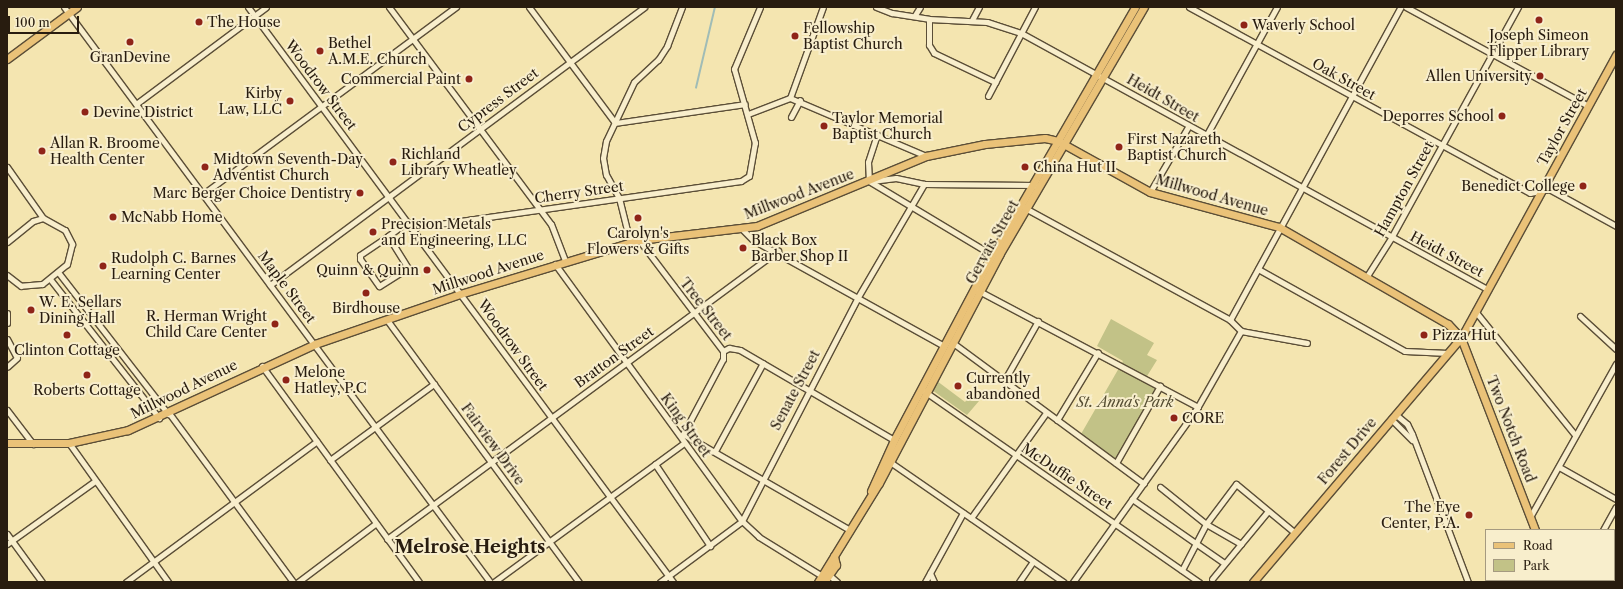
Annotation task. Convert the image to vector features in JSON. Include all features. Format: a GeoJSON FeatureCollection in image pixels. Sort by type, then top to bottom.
{"type":"FeatureCollection","features":[{"type":"Feature","properties":{"kind":"main road"},"geometry":{"type":"LineString","coordinates":[[7,59],[66,10],[77,7]]}},
{"type":"Feature","properties":{"kind":"main road","name":"Gervais Street"},"geometry":{"type":"LineString","coordinates":[[1061,143],[1096,73],[1135,7]]}},
{"type":"Feature","properties":{"kind":"main road","name":"Gervais Street"},"geometry":{"type":"LineString","coordinates":[[823,579],[834,556],[890,462],[944,346],[1035,185],[1103,78],[1144,7]]}},
{"type":"Feature","properties":{"kind":"main road","name":"Taylor Street"},"geometry":{"type":"LineString","coordinates":[[1461,338],[1616,55]]}},
{"type":"Feature","properties":{"kind":"main road","name":"Millwood Avenue"},"geometry":{"type":"LineString","coordinates":[[7,443],[68,443],[104,437],[159,418],[262,366],[315,344],[460,294],[630,242],[677,234],[743,230],[777,220],[926,156],[985,144],[1045,138],[1061,143],[1150,192],[1279,227],[1448,324],[1461,338]]}},
{"type":"Feature","properties":{"kind":"main road","name":"Gervais Street"},"geometry":{"type":"LineString","coordinates":[[871,493],[874,481],[894,440],[953,343],[992,255],[1023,207]]}},
{"type":"Feature","properties":{"kind":"main road","name":"Forest Drive"},"geometry":{"type":"LineString","coordinates":[[1253,582],[1461,338]]}},
{"type":"Feature","properties":{"kind":"main road","name":"Two Notch Road"},"geometry":{"type":"LineString","coordinates":[[1461,338],[1535,529]]}},
{"type":"Feature","properties":{"kind":"street","name":"Woodrow Street"},"geometry":{"type":"LineString","coordinates":[[248,7],[673,582]]}},
{"type":"Feature","properties":{"kind":"street"},"geometry":{"type":"LineString","coordinates":[[136,104],[266,7]]}},
{"type":"Feature","properties":{"kind":"street"},"geometry":{"type":"LineString","coordinates":[[389,7],[551,224],[566,261]]}},
{"type":"Feature","properties":{"kind":"street"},"geometry":{"type":"LineString","coordinates":[[203,194],[456,7]]}},
{"type":"Feature","properties":{"kind":"street"},"geometry":{"type":"LineString","coordinates":[[529,7],[615,123]]}},
{"type":"Feature","properties":{"kind":"street","name":"Cypress Street"},"geometry":{"type":"LineString","coordinates":[[270,285],[644,7]]}},
{"type":"Feature","properties":{"kind":"street"},"geometry":{"type":"LineString","coordinates":[[630,242],[620,198],[606,175],[603,158],[606,141],[634,82],[658,60],[668,46],[682,7]]}},
{"type":"Feature","properties":{"kind":"street"},"geometry":{"type":"LineString","coordinates":[[760,7],[734,69],[748,114],[790,98],[800,100],[926,156]]}},
{"type":"Feature","properties":{"kind":"street"},"geometry":{"type":"LineString","coordinates":[[790,98],[823,7]]}},
{"type":"Feature","properties":{"kind":"street","name":"Heidt Street"},"geometry":{"type":"LineString","coordinates":[[876,7],[892,13],[915,15],[929,19],[972,20],[1021,33],[1096,73],[1188,127],[1487,289]]}},
{"type":"Feature","properties":{"kind":"street"},"geometry":{"type":"LineString","coordinates":[[915,15],[920,7]]}},
{"type":"Feature","properties":{"kind":"street"},"geometry":{"type":"LineString","coordinates":[[972,20],[979,7]]}},
{"type":"Feature","properties":{"kind":"street"},"geometry":{"type":"LineString","coordinates":[[988,96],[1035,7]]}},
{"type":"Feature","properties":{"kind":"street","name":"Oak Street"},"geometry":{"type":"LineString","coordinates":[[1189,7],[1530,193],[1549,189],[1616,226]]}},
{"type":"Feature","properties":{"kind":"street"},"geometry":{"type":"LineString","coordinates":[[1206,136],[1277,7]]}},
{"type":"Feature","properties":{"kind":"street"},"geometry":{"type":"LineString","coordinates":[[1230,320],[1350,96],[1401,7]]}},
{"type":"Feature","properties":{"kind":"street"},"geometry":{"type":"LineString","coordinates":[[1406,7],[1492,52],[1588,106]]}},
{"type":"Feature","properties":{"kind":"street","name":"Hampton Street"},"geometry":{"type":"LineString","coordinates":[[1366,276],[1391,238],[1518,7]]}},
{"type":"Feature","properties":{"kind":"street","name":"Maple Street"},"geometry":{"type":"LineString","coordinates":[[66,10],[490,582]]}},
{"type":"Feature","properties":{"kind":"street"},"geometry":{"type":"LineString","coordinates":[[929,19],[929,45],[934,53],[995,82]]}},
{"type":"Feature","properties":{"kind":"street"},"geometry":{"type":"LineString","coordinates":[[792,117],[800,100]]}},
{"type":"Feature","properties":{"kind":"street"},"geometry":{"type":"LineString","coordinates":[[615,123],[745,104]]}},
{"type":"Feature","properties":{"kind":"street","name":"Cherry Street"},"geometry":{"type":"LineString","coordinates":[[411,228],[741,181],[749,176],[755,143],[748,114]]}},
{"type":"Feature","properties":{"kind":"street"},"geometry":{"type":"LineString","coordinates":[[1150,192],[1188,127]]}},
{"type":"Feature","properties":{"kind":"street"},"geometry":{"type":"LineString","coordinates":[[869,181],[868,162],[877,134]]}},
{"type":"Feature","properties":{"kind":"street"},"geometry":{"type":"LineString","coordinates":[[7,168],[43,218],[57,224],[70,240],[71,256],[58,272],[42,284],[28,287],[14,282],[7,276]]}},
{"type":"Feature","properties":{"kind":"street"},"geometry":{"type":"LineString","coordinates":[[869,181],[896,178],[924,184],[1035,185]]}},
{"type":"Feature","properties":{"kind":"street"},"geometry":{"type":"LineString","coordinates":[[869,181],[910,208],[992,255]]}},
{"type":"Feature","properties":{"kind":"street","name":"Senate Street"},"geometry":{"type":"LineString","coordinates":[[660,582],[742,521],[762,478],[858,298],[924,184]]}},
{"type":"Feature","properties":{"kind":"street"},"geometry":{"type":"LineString","coordinates":[[1023,207],[1230,320],[1241,331],[1307,343]]}},
{"type":"Feature","properties":{"kind":"street"},"geometry":{"type":"LineString","coordinates":[[7,242],[33,221],[43,218]]}},
{"type":"Feature","properties":{"kind":"street"},"geometry":{"type":"LineString","coordinates":[[388,236],[408,268],[379,286],[360,259],[388,236],[407,222]]}},
{"type":"Feature","properties":{"kind":"street"},"geometry":{"type":"LineString","coordinates":[[743,230],[753,240],[778,251],[944,346]]}},
{"type":"Feature","properties":{"kind":"street","name":"Tree Street"},"geometry":{"type":"LineString","coordinates":[[639,240],[693,314],[723,351],[729,348],[740,350],[763,362],[894,440]]}},
{"type":"Feature","properties":{"kind":"street","name":"Bratton Street"},"geometry":{"type":"LineString","coordinates":[[386,539],[492,463],[778,251]]}},
{"type":"Feature","properties":{"kind":"street","name":"King Street"},"geometry":{"type":"LineString","coordinates":[[556,264],[626,363],[742,521],[759,537],[823,579],[837,582]]}},
{"type":"Feature","properties":{"kind":"street"},"geometry":{"type":"LineString","coordinates":[[1258,270],[1405,351],[1448,353]]}},
{"type":"Feature","properties":{"kind":"street"},"geometry":{"type":"LineString","coordinates":[[58,272],[236,502],[293,582]]}},
{"type":"Feature","properties":{"kind":"street"},"geometry":{"type":"LineString","coordinates":[[50,279],[159,418]]}},
{"type":"Feature","properties":{"kind":"street"},"geometry":{"type":"LineString","coordinates":[[977,290],[1098,352],[1198,407]]}},
{"type":"Feature","properties":{"kind":"street"},"geometry":{"type":"LineString","coordinates":[[1475,311],[1575,435]]}},
{"type":"Feature","properties":{"kind":"street"},"geometry":{"type":"LineString","coordinates":[[7,313],[7,323]]}},
{"type":"Feature","properties":{"kind":"street"},"geometry":{"type":"LineString","coordinates":[[1580,316],[1616,349]]}},
{"type":"Feature","properties":{"kind":"street","name":"Fairview Drive"},"geometry":{"type":"LineString","coordinates":[[387,320],[579,582]]}},
{"type":"Feature","properties":{"kind":"street"},"geometry":{"type":"LineString","coordinates":[[1004,381],[1038,321]]}},
{"type":"Feature","properties":{"kind":"street"},"geometry":{"type":"LineString","coordinates":[[1073,582],[1114,522],[1144,484],[1198,407],[1241,331]]}},
{"type":"Feature","properties":{"kind":"street"},"geometry":{"type":"LineString","coordinates":[[7,339],[17,358],[7,367]]}},
{"type":"Feature","properties":{"kind":"street"},"geometry":{"type":"LineString","coordinates":[[953,343],[1144,484]]}},
{"type":"Feature","properties":{"kind":"street"},"geometry":{"type":"LineString","coordinates":[[494,582],[655,464],[683,439],[723,359],[723,351]]}},
{"type":"Feature","properties":{"kind":"street"},"geometry":{"type":"LineString","coordinates":[[1057,420],[1098,352]]}},
{"type":"Feature","properties":{"kind":"street"},"geometry":{"type":"LineString","coordinates":[[715,450],[763,362]]}},
{"type":"Feature","properties":{"kind":"street"},"geometry":{"type":"LineString","coordinates":[[1530,517],[1616,364]]}},
{"type":"Feature","properties":{"kind":"street"},"geometry":{"type":"LineString","coordinates":[[262,366],[375,524],[419,582]]}},
{"type":"Feature","properties":{"kind":"street"},"geometry":{"type":"LineString","coordinates":[[330,460],[434,384]]}},
{"type":"Feature","properties":{"kind":"street"},"geometry":{"type":"LineString","coordinates":[[1116,464],[1160,386]]}},
{"type":"Feature","properties":{"kind":"street","name":"McDuffie Street"},"geometry":{"type":"LineString","coordinates":[[924,391],[1014,455],[1114,522],[1199,582]]}},
{"type":"Feature","properties":{"kind":"street"},"geometry":{"type":"LineString","coordinates":[[7,410],[33,444]]}},
{"type":"Feature","properties":{"kind":"street"},"geometry":{"type":"LineString","coordinates":[[971,518],[1014,455],[1046,412]]}},
{"type":"Feature","properties":{"kind":"street"},"geometry":{"type":"LineString","coordinates":[[1393,416],[1408,426],[1412,440],[1468,582]]}},
{"type":"Feature","properties":{"kind":"street"},"geometry":{"type":"LineString","coordinates":[[683,439],[715,450],[850,530]]}},
{"type":"Feature","properties":{"kind":"street"},"geometry":{"type":"LineString","coordinates":[[126,582],[317,441]]}},
{"type":"Feature","properties":{"kind":"street"},"geometry":{"type":"LineString","coordinates":[[68,443],[168,582]]}},
{"type":"Feature","properties":{"kind":"street"},"geometry":{"type":"LineString","coordinates":[[890,462],[1063,582]]}},
{"type":"Feature","properties":{"kind":"street"},"geometry":{"type":"LineString","coordinates":[[655,464],[710,546]]}},
{"type":"Feature","properties":{"kind":"street"},"geometry":{"type":"LineString","coordinates":[[1559,467],[1616,499]]}},
{"type":"Feature","properties":{"kind":"street"},"geometry":{"type":"LineString","coordinates":[[9,542],[95,481]]}},
{"type":"Feature","properties":{"kind":"street"},"geometry":{"type":"LineString","coordinates":[[1182,570],[1206,524],[1236,484],[1295,533]]}},
{"type":"Feature","properties":{"kind":"street"},"geometry":{"type":"LineString","coordinates":[[1160,487],[1206,524],[1241,544]]}},
{"type":"Feature","properties":{"kind":"street"},"geometry":{"type":"LineString","coordinates":[[1132,498],[1224,563]]}},
{"type":"Feature","properties":{"kind":"street"},"geometry":{"type":"LineString","coordinates":[[1604,529],[1616,507]]}},
{"type":"Feature","properties":{"kind":"street"},"geometry":{"type":"LineString","coordinates":[[1212,578],[1268,511]]}},
{"type":"Feature","properties":{"kind":"street"},"geometry":{"type":"LineString","coordinates":[[925,582],[963,513]]}},
{"type":"Feature","properties":{"kind":"street"},"geometry":{"type":"LineString","coordinates":[[298,582],[375,524]]}},
{"type":"Feature","properties":{"kind":"street"},"geometry":{"type":"LineString","coordinates":[[7,534],[9,542],[42,582]]}},
{"type":"Feature","properties":{"kind":"street"},"geometry":{"type":"LineString","coordinates":[[1019,582],[1033,561]]}},
{"type":"Feature","properties":{"kind":"street"},"geometry":{"type":"LineString","coordinates":[[930,572],[934,582]]}},
{"type":"Feature","properties":{"kind":"green space","name":"St. Anna's Park"},"geometry":{"type":"Polygon","coordinates":[[[1111,319],[1154,343],[1147,355],[1157,360],[1144,381],[1158,389],[1116,460],[1081,434],[1123,361],[1097,346],[1111,319]]]}},
{"type":"Feature","properties":{"kind":"green space"},"geometry":{"type":"Polygon","coordinates":[[[937,381],[965,402],[971,395],[979,401],[967,415],[932,390],[937,381]]]}},
{"type":"Feature","properties":{"kind":"waterway"},"geometry":{"type":"LineString","coordinates":[[696,88],[715,7]]}},
{"type":"Feature","properties":{"kind":"place","name":"Joseph Simeon Flipper Library"},"geometry":{"type":"Point","coordinates":[1539,20]}},
{"type":"Feature","properties":{"kind":"place","name":"The House"},"geometry":{"type":"Point","coordinates":[199,22]}},
{"type":"Feature","properties":{"kind":"place","name":"Waverly School"},"geometry":{"type":"Point","coordinates":[1244,25]}},
{"type":"Feature","properties":{"kind":"place","name":"Fellowship Baptist Church"},"geometry":{"type":"Point","coordinates":[795,36]}},
{"type":"Feature","properties":{"kind":"place","name":"GranDevine"},"geometry":{"type":"Point","coordinates":[130,42]}},
{"type":"Feature","properties":{"kind":"place","name":"Bethel A.M.E. Church"},"geometry":{"type":"Point","coordinates":[320,51]}},
{"type":"Feature","properties":{"kind":"place","name":"Allen University"},"geometry":{"type":"Point","coordinates":[1540,76]}},
{"type":"Feature","properties":{"kind":"place","name":"Commercial Paint"},"geometry":{"type":"Point","coordinates":[469,79]}},
{"type":"Feature","properties":{"kind":"place","name":"Kirby Law, LLC"},"geometry":{"type":"Point","coordinates":[290,101]}},
{"type":"Feature","properties":{"kind":"place","name":"Devine District"},"geometry":{"type":"Point","coordinates":[85,112]}},
{"type":"Feature","properties":{"kind":"place","name":"Deporres School"},"geometry":{"type":"Point","coordinates":[1502,116]}},
{"type":"Feature","properties":{"kind":"place","name":"Taylor Memorial Baptist Church"},"geometry":{"type":"Point","coordinates":[824,126]}},
{"type":"Feature","properties":{"kind":"place","name":"First Nazareth Baptist Church"},"geometry":{"type":"Point","coordinates":[1119,147]}},
{"type":"Feature","properties":{"kind":"place","name":"Allan R. Broome Health Center"},"geometry":{"type":"Point","coordinates":[42,151]}},
{"type":"Feature","properties":{"kind":"place","name":"Richland Library Wheatley"},"geometry":{"type":"Point","coordinates":[393,162]}},
{"type":"Feature","properties":{"kind":"place","name":"Midtown Seventh-Day Adventist Church"},"geometry":{"type":"Point","coordinates":[205,167]}},
{"type":"Feature","properties":{"kind":"place","name":"China Hut II"},"geometry":{"type":"Point","coordinates":[1025,167]}},
{"type":"Feature","properties":{"kind":"place","name":"Benedict College"},"geometry":{"type":"Point","coordinates":[1583,186]}},
{"type":"Feature","properties":{"kind":"place","name":"Marc Berger Choice Dentistry"},"geometry":{"type":"Point","coordinates":[360,193]}},
{"type":"Feature","properties":{"kind":"place","name":"McNabb Home"},"geometry":{"type":"Point","coordinates":[113,217]}},
{"type":"Feature","properties":{"kind":"place","name":"Carolyn's Flowers & Gifts"},"geometry":{"type":"Point","coordinates":[638,218]}},
{"type":"Feature","properties":{"kind":"place","name":"Precision Metals and Engineering, LLC"},"geometry":{"type":"Point","coordinates":[373,232]}},
{"type":"Feature","properties":{"kind":"place","name":"Black Box Barber Shop II"},"geometry":{"type":"Point","coordinates":[743,248]}},
{"type":"Feature","properties":{"kind":"place","name":"Rudolph C. Barnes Learning Center"},"geometry":{"type":"Point","coordinates":[103,266]}},
{"type":"Feature","properties":{"kind":"place","name":"Quinn & Quinn"},"geometry":{"type":"Point","coordinates":[427,270]}},
{"type":"Feature","properties":{"kind":"place","name":"Birdhouse"},"geometry":{"type":"Point","coordinates":[366,293]}},
{"type":"Feature","properties":{"kind":"place","name":"W. E. Sellars Dining Hall"},"geometry":{"type":"Point","coordinates":[31,310]}},
{"type":"Feature","properties":{"kind":"place","name":"R. Herman Wright Child Care Center"},"geometry":{"type":"Point","coordinates":[275,324]}},
{"type":"Feature","properties":{"kind":"place","name":"Clinton Cottage"},"geometry":{"type":"Point","coordinates":[67,335]}},
{"type":"Feature","properties":{"kind":"place","name":"Pizza Hut"},"geometry":{"type":"Point","coordinates":[1424,335]}},
{"type":"Feature","properties":{"kind":"place","name":"Roberts Cottage"},"geometry":{"type":"Point","coordinates":[87,375]}},
{"type":"Feature","properties":{"kind":"place","name":"Melone Hatley, P.C"},"geometry":{"type":"Point","coordinates":[286,380]}},
{"type":"Feature","properties":{"kind":"place","name":"Currently abandoned"},"geometry":{"type":"Point","coordinates":[958,386]}},
{"type":"Feature","properties":{"kind":"place","name":"CORE"},"geometry":{"type":"Point","coordinates":[1174,418]}},
{"type":"Feature","properties":{"kind":"place","name":"The Eye Center, P.A."},"geometry":{"type":"Point","coordinates":[1469,515]}},
{"type":"Feature","properties":{"kind":"district","name":"Melrose Heights"},"geometry":{"type":"Point","coordinates":[470,547]}}]}
